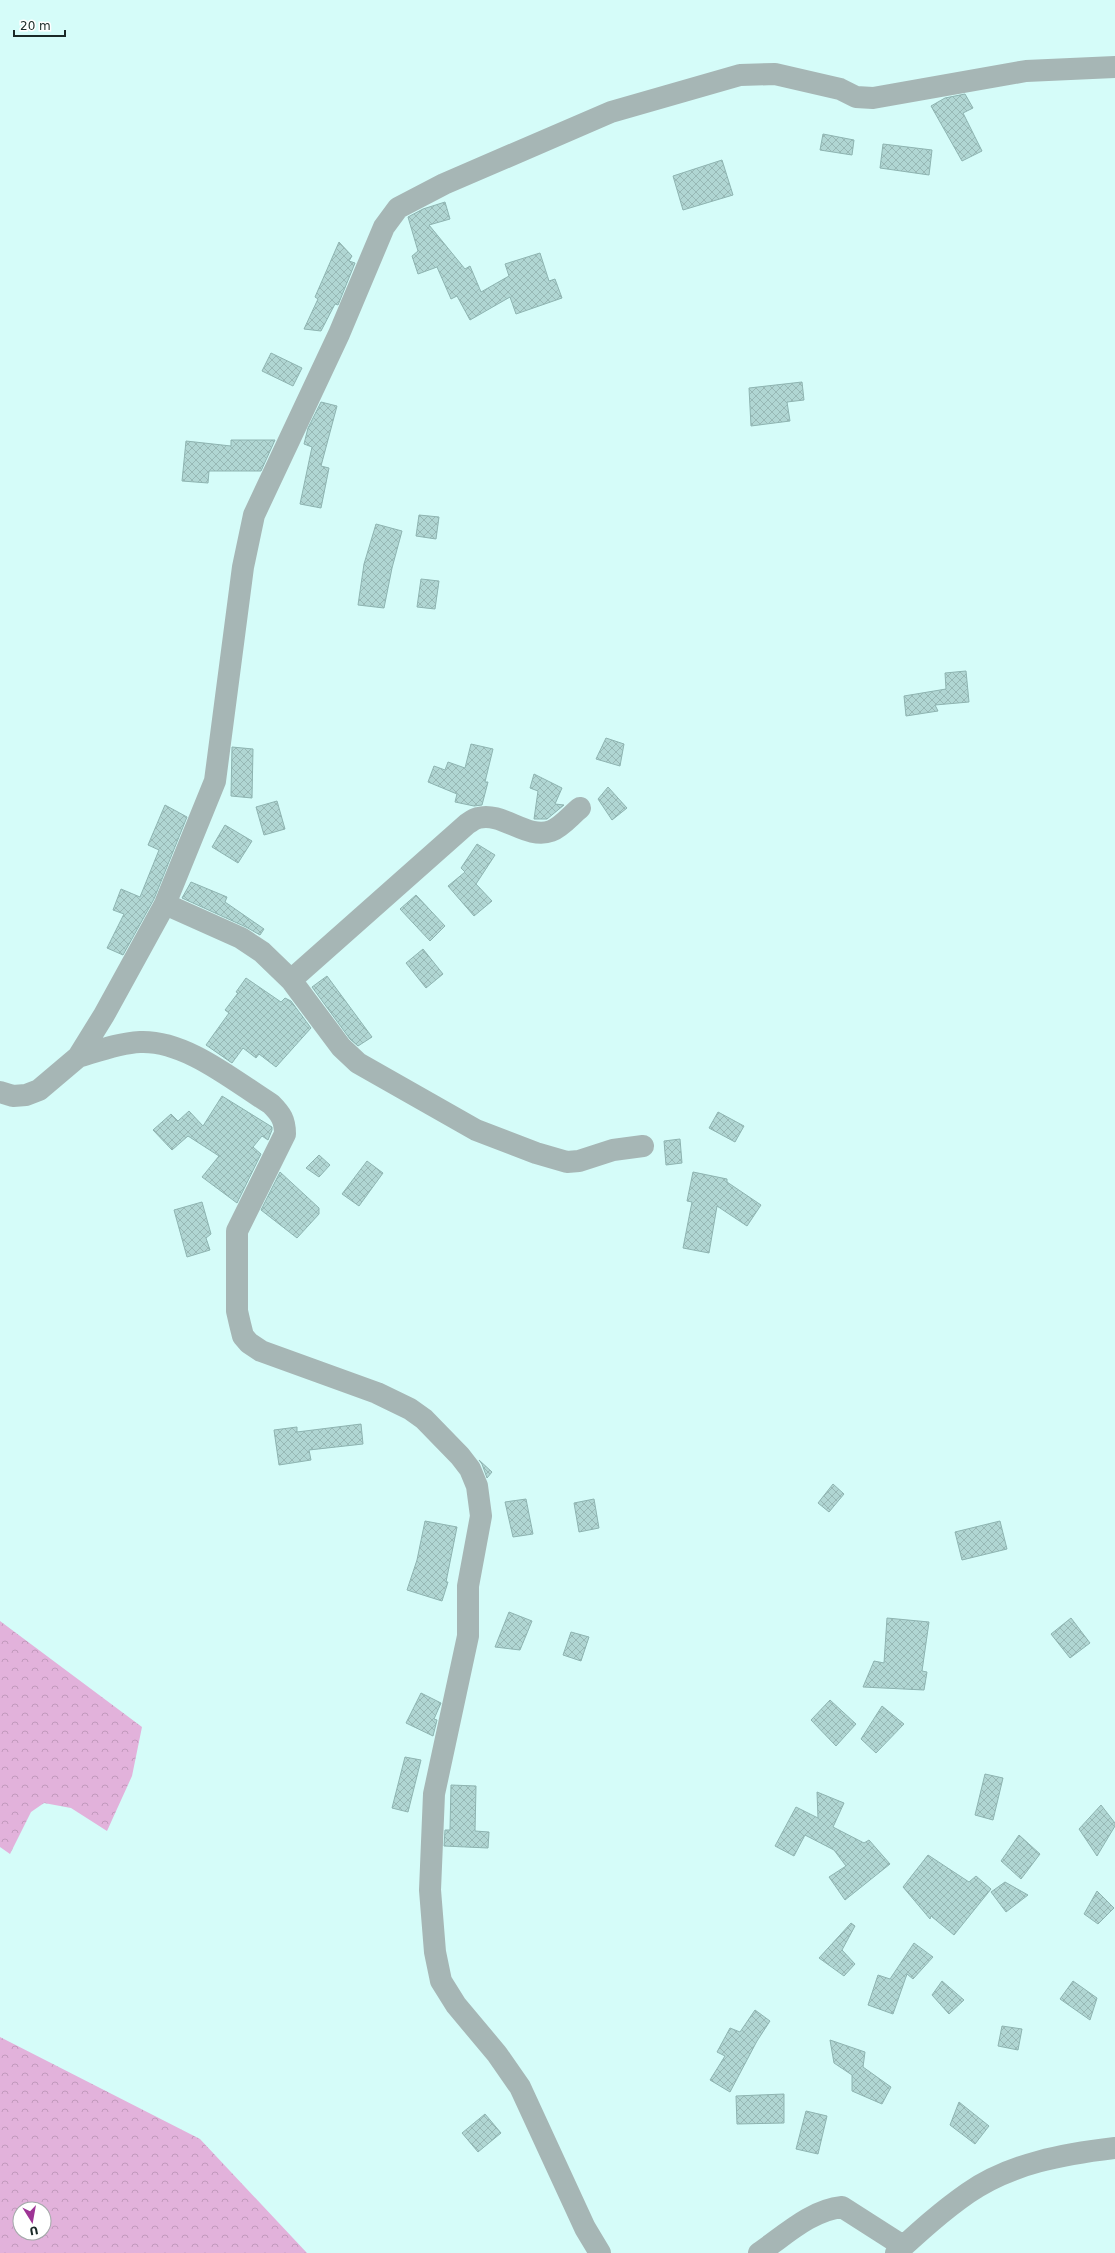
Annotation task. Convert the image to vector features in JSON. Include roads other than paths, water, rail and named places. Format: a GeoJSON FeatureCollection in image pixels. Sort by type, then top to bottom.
{"type":"FeatureCollection","features":[{"type":"Feature","properties":{"kind":"street"},"geometry":{"type":"LineString","coordinates":[[3,1092],[26,1096],[39,1090],[78,1057],[104,1015],[165,904],[215,781],[243,568],[254,516],[339,334],[384,227],[398,208],[444,184],[611,112],[740,75],[775,74],[840,89],[856,97],[873,98],[1003,74],[1115,67]]}},
{"type":"Feature","properties":{"kind":"street"},"geometry":{"type":"LineString","coordinates":[[291,980],[467,824],[479,818],[494,819],[539,832],[550,831],[562,824],[580,808]]}},
{"type":"Feature","properties":{"kind":"street"},"geometry":{"type":"LineString","coordinates":[[165,904],[241,938],[262,952],[291,980],[341,1047],[358,1063],[476,1130],[536,1153],[567,1162],[579,1161],[613,1150],[643,1146]]}},
{"type":"Feature","properties":{"kind":"street"},"geometry":{"type":"LineString","coordinates":[[78,1057],[116,1046],[141,1042],[164,1045],[192,1054],[270,1104],[280,1114],[285,1123],[285,1134],[242,1217],[237,1231],[237,1311],[243,1336],[249,1343],[261,1351],[377,1393],[410,1409],[424,1419],[460,1456],[470,1469],[477,1486],[481,1516],[468,1586],[468,1636],[434,1794],[430,1890],[435,1952],[441,1981],[456,2005],[510,2070],[520,2087],[585,2228],[600,2253]]}},
{"type":"Feature","properties":{"kind":"street"},"geometry":{"type":"LineString","coordinates":[[759,2253],[818,2213],[830,2208],[842,2207],[899,2250],[933,2220],[969,2192],[1007,2172],[1044,2160],[1115,2148]]}}]}
